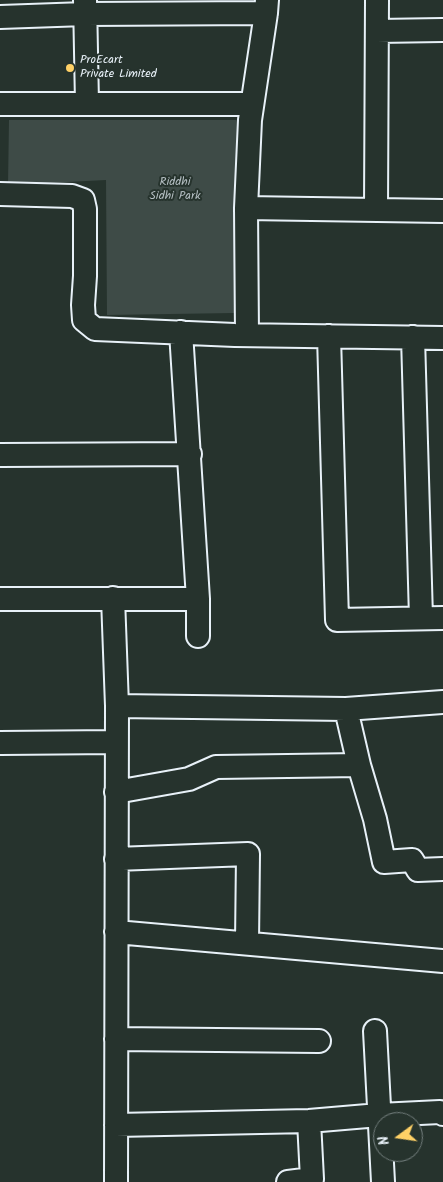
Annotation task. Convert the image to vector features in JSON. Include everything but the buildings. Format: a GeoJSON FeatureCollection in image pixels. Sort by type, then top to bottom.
{"type":"FeatureCollection","features":[{"type":"Feature","properties":{"kind":"street"},"geometry":{"type":"LineString","coordinates":[[376,210],[377,0]]}},
{"type":"Feature","properties":{"kind":"street"},"geometry":{"type":"LineString","coordinates":[[1,15],[85,7],[266,6],[252,104],[246,208],[247,334]]}},
{"type":"Feature","properties":{"kind":"street"},"geometry":{"type":"LineString","coordinates":[[85,7],[87,103]]}},
{"type":"Feature","properties":{"kind":"street"},"geometry":{"type":"LineString","coordinates":[[377,30],[443,30]]}},
{"type":"Feature","properties":{"kind":"street"},"geometry":{"type":"LineString","coordinates":[[0,104],[252,104]]}},
{"type":"Feature","properties":{"kind":"street"},"geometry":{"type":"LineString","coordinates":[[0,194],[72,196],[83,200],[85,209],[85,276],[82,305],[84,320],[95,329],[443,338]]}},
{"type":"Feature","properties":{"kind":"street"},"geometry":{"type":"LineString","coordinates":[[246,208],[443,211]]}},
{"type":"Feature","properties":{"kind":"street"},"geometry":{"type":"LineString","coordinates":[[181,332],[190,454],[198,599],[198,636]]}},
{"type":"Feature","properties":{"kind":"street"},"geometry":{"type":"LineString","coordinates":[[329,336],[337,620],[443,618]]}},
{"type":"Feature","properties":{"kind":"street"},"geometry":{"type":"LineString","coordinates":[[413,337],[421,618]]}},
{"type":"Feature","properties":{"kind":"street"},"geometry":{"type":"LineString","coordinates":[[0,455],[190,454]]}},
{"type":"Feature","properties":{"kind":"street"},"geometry":{"type":"LineString","coordinates":[[0,598],[198,599]]}},
{"type":"Feature","properties":{"kind":"street"},"geometry":{"type":"LineString","coordinates":[[113,598],[117,706],[116,1182]]}},
{"type":"Feature","properties":{"kind":"street"},"geometry":{"type":"LineString","coordinates":[[117,706],[346,709],[443,702]]}},
{"type":"Feature","properties":{"kind":"street"},"geometry":{"type":"LineString","coordinates":[[346,709],[359,765],[375,819],[384,862],[412,860],[418,870],[443,869]]}},
{"type":"Feature","properties":{"kind":"street"},"geometry":{"type":"LineString","coordinates":[[0,743],[116,742]]}},
{"type":"Feature","properties":{"kind":"street"},"geometry":{"type":"LineString","coordinates":[[116,792],[189,779],[216,767],[359,765]]}},
{"type":"Feature","properties":{"kind":"street"},"geometry":{"type":"LineString","coordinates":[[116,859],[248,854],[247,943]]}},
{"type":"Feature","properties":{"kind":"street"},"geometry":{"type":"LineString","coordinates":[[116,932],[443,961]]}},
{"type":"Feature","properties":{"kind":"street"},"geometry":{"type":"LineString","coordinates":[[375,1031],[379,1112]]}},
{"type":"Feature","properties":{"kind":"street"},"geometry":{"type":"LineString","coordinates":[[116,1040],[319,1041]]}},
{"type":"Feature","properties":{"kind":"street"},"geometry":{"type":"LineString","coordinates":[[423,1113],[440,1112],[443,1114]]}},
{"type":"Feature","properties":{"kind":"street"},"geometry":{"type":"LineString","coordinates":[[116,1125],[309,1121],[373,1115]]}},
{"type":"Feature","properties":{"kind":"street"},"geometry":{"type":"LineString","coordinates":[[288,1182],[312,1179],[309,1121]]}},
{"type":"Feature","properties":{"kind":"street"},"geometry":{"type":"LineString","coordinates":[[382,1162],[383,1182]]}},
{"type":"Feature","properties":{"kind":"green space","name":"Riddhi Sidhi Park"},"geometry":{"type":"Polygon","coordinates":[[[9,120],[250,120],[234,313],[107,315],[106,180],[8,185],[9,120]]]}},
{"type":"Feature","properties":{"kind":"place","name":"ProEcart Private Limited"},"geometry":{"type":"Point","coordinates":[70,68]}}]}
